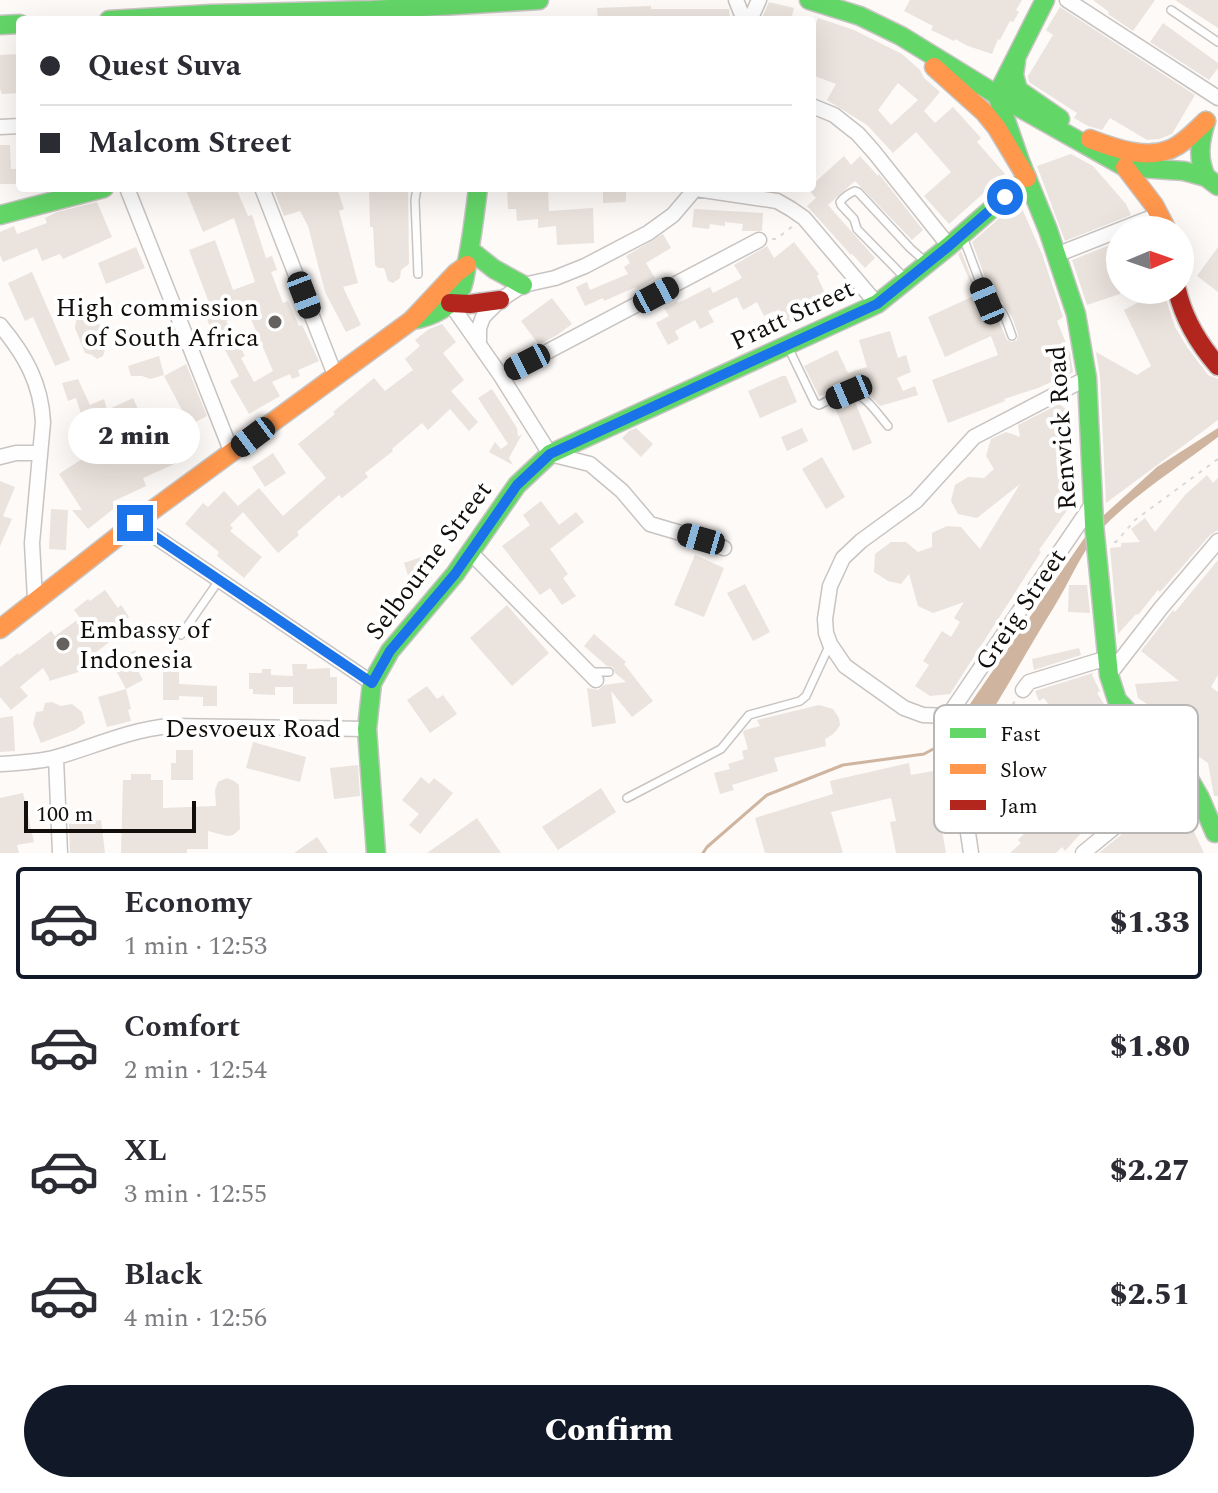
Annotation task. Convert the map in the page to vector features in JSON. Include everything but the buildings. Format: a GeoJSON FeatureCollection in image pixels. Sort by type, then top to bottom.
{"type":"FeatureCollection","features":[{"type":"Feature","properties":{"kind":"main road"},"geometry":{"type":"LineString","coordinates":[[124,16],[212,10],[487,11],[539,0]]}},
{"type":"Feature","properties":{"kind":"main road"},"geometry":{"type":"LineString","coordinates":[[809,0],[860,16],[901,36],[997,95],[1125,167],[1160,216]]}},
{"type":"Feature","properties":{"kind":"main road"},"geometry":{"type":"LineString","coordinates":[[997,95],[1040,1]]}},
{"type":"Feature","properties":{"kind":"main road"},"geometry":{"type":"LineString","coordinates":[[901,36],[984,112],[1027,178]]}},
{"type":"Feature","properties":{"kind":"main road"},"geometry":{"type":"LineString","coordinates":[[1018,54],[1014,75],[1018,90],[1080,133],[1102,144],[1136,151],[1162,152],[1175,147],[1206,121]]}},
{"type":"Feature","properties":{"kind":"main road","name":"Renwick Road"},"geometry":{"type":"LineString","coordinates":[[997,95],[1076,314],[1087,378],[1094,524],[1108,666]]}},
{"type":"Feature","properties":{"kind":"main road"},"geometry":{"type":"LineString","coordinates":[[1206,121],[1198,154],[1201,169],[1212,182]]}},
{"type":"Feature","properties":{"kind":"main road"},"geometry":{"type":"LineString","coordinates":[[1125,167],[1184,171],[1212,182]]}},
{"type":"Feature","properties":{"kind":"main road","name":"Pratt Street"},"geometry":{"type":"LineString","coordinates":[[550,454],[877,304],[1027,178]]}},
{"type":"Feature","properties":{"kind":"main road"},"geometry":{"type":"LineString","coordinates":[[0,215],[89,192]]}},
{"type":"Feature","properties":{"kind":"main road"},"geometry":{"type":"LineString","coordinates":[[412,320],[423,319],[450,303],[462,287],[477,192]]}},
{"type":"Feature","properties":{"kind":"main road"},"geometry":{"type":"LineString","coordinates":[[468,258],[523,285]]}},
{"type":"Feature","properties":{"kind":"main road"},"geometry":{"type":"LineString","coordinates":[[0,629],[135,523],[412,320],[468,258]]}},
{"type":"Feature","properties":{"kind":"main road"},"geometry":{"type":"LineString","coordinates":[[450,303],[500,300]]}},
{"type":"Feature","properties":{"kind":"main road"},"geometry":{"type":"LineString","coordinates":[[1181,304],[1190,328],[1218,366]]}},
{"type":"Feature","properties":{"kind":"main road","name":"Selbourne Street"},"geometry":{"type":"LineString","coordinates":[[376,853],[367,729],[372,683],[390,651],[455,574],[517,485],[550,454]]}},
{"type":"Feature","properties":{"kind":"main road"},"geometry":{"type":"LineString","coordinates":[[1108,666],[1117,700],[1122,705]]}},
{"type":"Feature","properties":{"kind":"main road"},"geometry":{"type":"LineString","coordinates":[[1198,794],[1217,833]]}},
{"type":"Feature","properties":{"kind":"street"},"geometry":{"type":"LineString","coordinates":[[1067,0],[1218,101],[1206,121]]}},
{"type":"Feature","properties":{"kind":"street"},"geometry":{"type":"LineString","coordinates":[[816,108],[834,115],[858,134],[955,240]]}},
{"type":"Feature","properties":{"kind":"street"},"geometry":{"type":"LineString","coordinates":[[129,192],[232,453]]}},
{"type":"Feature","properties":{"kind":"street"},"geometry":{"type":"LineString","coordinates":[[264,192],[335,375]]}},
{"type":"Feature","properties":{"kind":"street"},"geometry":{"type":"LineString","coordinates":[[479,343],[483,317],[500,300],[523,285],[555,278],[585,266],[648,233],[673,215],[693,192]]}},
{"type":"Feature","properties":{"kind":"street"},"geometry":{"type":"LineString","coordinates":[[721,192],[777,201],[804,218],[877,304]]}},
{"type":"Feature","properties":{"kind":"street"},"geometry":{"type":"LineString","coordinates":[[501,376],[759,240]]}},
{"type":"Feature","properties":{"kind":"street"},"geometry":{"type":"LineString","coordinates":[[1056,255],[1106,240]]}},
{"type":"Feature","properties":{"kind":"street"},"geometry":{"type":"LineString","coordinates":[[450,303],[550,454],[590,464],[622,491],[650,524],[724,548]]}},
{"type":"Feature","properties":{"kind":"street"},"geometry":{"type":"LineString","coordinates":[[0,325],[20,349],[42,405],[32,543],[35,600]]}},
{"type":"Feature","properties":{"kind":"street"},"geometry":{"type":"LineString","coordinates":[[934,715],[904,708],[845,666],[826,633],[826,603],[830,586],[843,558],[916,501],[974,437],[1087,378]]}},
{"type":"Feature","properties":{"kind":"street"},"geometry":{"type":"LineString","coordinates":[[1054,394],[1088,399]]}},
{"type":"Feature","properties":{"kind":"street"},"geometry":{"type":"LineString","coordinates":[[0,457],[40,453]]}},
{"type":"Feature","properties":{"kind":"street","name":"Greig Street"},"geometry":{"type":"LineString","coordinates":[[955,705],[1093,503]]}},
{"type":"Feature","properties":{"kind":"street"},"geometry":{"type":"LineString","coordinates":[[135,523],[372,683]]}},
{"type":"Feature","properties":{"kind":"street"},"geometry":{"type":"LineString","coordinates":[[1023,690],[1029,682],[1108,666],[1218,541]]}},
{"type":"Feature","properties":{"kind":"street"},"geometry":{"type":"LineString","coordinates":[[471,553],[597,675]]}},
{"type":"Feature","properties":{"kind":"street","name":"Desvoeux Road"},"geometry":{"type":"LineString","coordinates":[[0,764],[56,758],[148,728],[367,729]]}},
{"type":"Feature","properties":{"kind":"street"},"geometry":{"type":"LineString","coordinates":[[56,758],[60,853]]}},
{"type":"Feature","properties":{"kind":"street"},"geometry":{"type":"LineString","coordinates":[[968,833],[971,853]]}},
{"type":"Feature","properties":{"kind":"street"},"geometry":{"type":"LineString","coordinates":[[1083,853],[1107,833]]}},
{"type":"Feature","properties":{"kind":"lane"},"geometry":{"type":"LineString","coordinates":[[1171,10],[1218,42]]}},
{"type":"Feature","properties":{"kind":"lane"},"geometry":{"type":"LineString","coordinates":[[416,192],[418,274]]}},
{"type":"Feature","properties":{"kind":"lane"},"geometry":{"type":"LineString","coordinates":[[907,280],[857,229],[854,219],[841,205],[840,202],[851,192],[858,192],[927,264]]}},
{"type":"Feature","properties":{"kind":"lane"},"geometry":{"type":"LineString","coordinates":[[955,240],[987,301],[1002,310],[1012,336]]}},
{"type":"Feature","properties":{"kind":"lane"},"geometry":{"type":"LineString","coordinates":[[787,345],[815,403],[819,405],[849,392],[855,393],[864,398],[888,426]]}},
{"type":"Feature","properties":{"kind":"lane"},"geometry":{"type":"LineString","coordinates":[[181,635],[220,579]]}},
{"type":"Feature","properties":{"kind":"lane"},"geometry":{"type":"LineString","coordinates":[[627,798],[721,749],[749,715],[800,701],[806,696],[830,644]]}},
{"type":"Feature","properties":{"kind":"path"},"geometry":{"type":"LineString","coordinates":[[776,239],[804,218]]}},
{"type":"Feature","properties":{"kind":"path"},"geometry":{"type":"LineString","coordinates":[[1097,546],[1116,542],[1135,520],[1218,459]]}},
{"type":"Feature","properties":{"kind":"path"},"geometry":{"type":"LineString","coordinates":[[1012,705],[1023,690]]}},
{"type":"Feature","properties":{"kind":"shaded area"},"geometry":{"type":"Polygon","coordinates":[[[1218,428],[1218,437],[1140,495],[1098,533],[996,705],[969,705],[1094,524],[1157,467],[1218,428]]]}},
{"type":"Feature","properties":{"kind":"waterway"},"geometry":{"type":"LineString","coordinates":[[703,853],[767,795],[843,765],[924,754],[934,749]]}},
{"type":"Feature","properties":{"kind":"traffic: fast"},"geometry":{"type":"LineString","coordinates":[[177,16],[372,10],[539,0]]}},
{"type":"Feature","properties":{"kind":"traffic: fast"},"geometry":{"type":"LineString","coordinates":[[809,0],[860,16],[901,36],[997,95],[1125,167],[1184,171],[1206,177],[1218,186]]}},
{"type":"Feature","properties":{"kind":"traffic: fast"},"geometry":{"type":"LineString","coordinates":[[1045,0],[997,95],[1076,314],[1087,378],[1094,524],[1109,675],[1117,700],[1122,705]]}},
{"type":"Feature","properties":{"kind":"traffic: fast"},"geometry":{"type":"LineString","coordinates":[[0,25],[16,24]]}},
{"type":"Feature","properties":{"kind":"traffic: fast"},"geometry":{"type":"LineString","coordinates":[[1016,61],[1014,75],[1018,90],[1060,119]]}},
{"type":"Feature","properties":{"kind":"traffic: fast"},"geometry":{"type":"LineString","coordinates":[[1206,121],[1200,149],[1206,177]]}},
{"type":"Feature","properties":{"kind":"traffic: fast"},"geometry":{"type":"LineString","coordinates":[[376,853],[367,729],[372,683],[390,651],[455,574],[517,485],[550,454],[877,304],[1027,178]]}},
{"type":"Feature","properties":{"kind":"traffic: fast"},"geometry":{"type":"LineString","coordinates":[[0,215],[89,192]]}},
{"type":"Feature","properties":{"kind":"traffic: fast"},"geometry":{"type":"LineString","coordinates":[[412,320],[442,310],[454,300],[462,287],[477,192]]}},
{"type":"Feature","properties":{"kind":"traffic: fast"},"geometry":{"type":"LineString","coordinates":[[470,250],[494,269],[523,285]]}},
{"type":"Feature","properties":{"kind":"traffic: fast"},"geometry":{"type":"LineString","coordinates":[[1198,794],[1215,833]]}},
{"type":"Feature","properties":{"kind":"traffic: slow"},"geometry":{"type":"LineString","coordinates":[[934,67],[984,112],[1027,178]]}},
{"type":"Feature","properties":{"kind":"traffic: slow"},"geometry":{"type":"LineString","coordinates":[[1090,139],[1130,152],[1161,152],[1181,144],[1206,121]]}},
{"type":"Feature","properties":{"kind":"traffic: slow"},"geometry":{"type":"LineString","coordinates":[[1125,167],[1160,216]]}},
{"type":"Feature","properties":{"kind":"traffic: slow"},"geometry":{"type":"LineString","coordinates":[[0,629],[135,523],[412,320],[467,265]]}},
{"type":"Feature","properties":{"kind":"traffic: jam"},"geometry":{"type":"LineString","coordinates":[[450,303],[500,300]]}},
{"type":"Feature","properties":{"kind":"traffic: jam"},"geometry":{"type":"LineString","coordinates":[[1182,304],[1193,331],[1218,366]]}},
{"type":"Feature","properties":{"kind":"place","name":"High commission of South Africa"},"geometry":{"type":"Point","coordinates":[275,322]}},
{"type":"Feature","properties":{"kind":"place","name":"Embassy of Indonesia"},"geometry":{"type":"Point","coordinates":[63,644]}},
{"type":"Feature","properties":{"kind":"route"},"geometry":{"type":"LineString","coordinates":[[135,523],[372,683],[390,651],[455,574],[517,485],[550,454],[877,304],[1005,197]]}}]}
